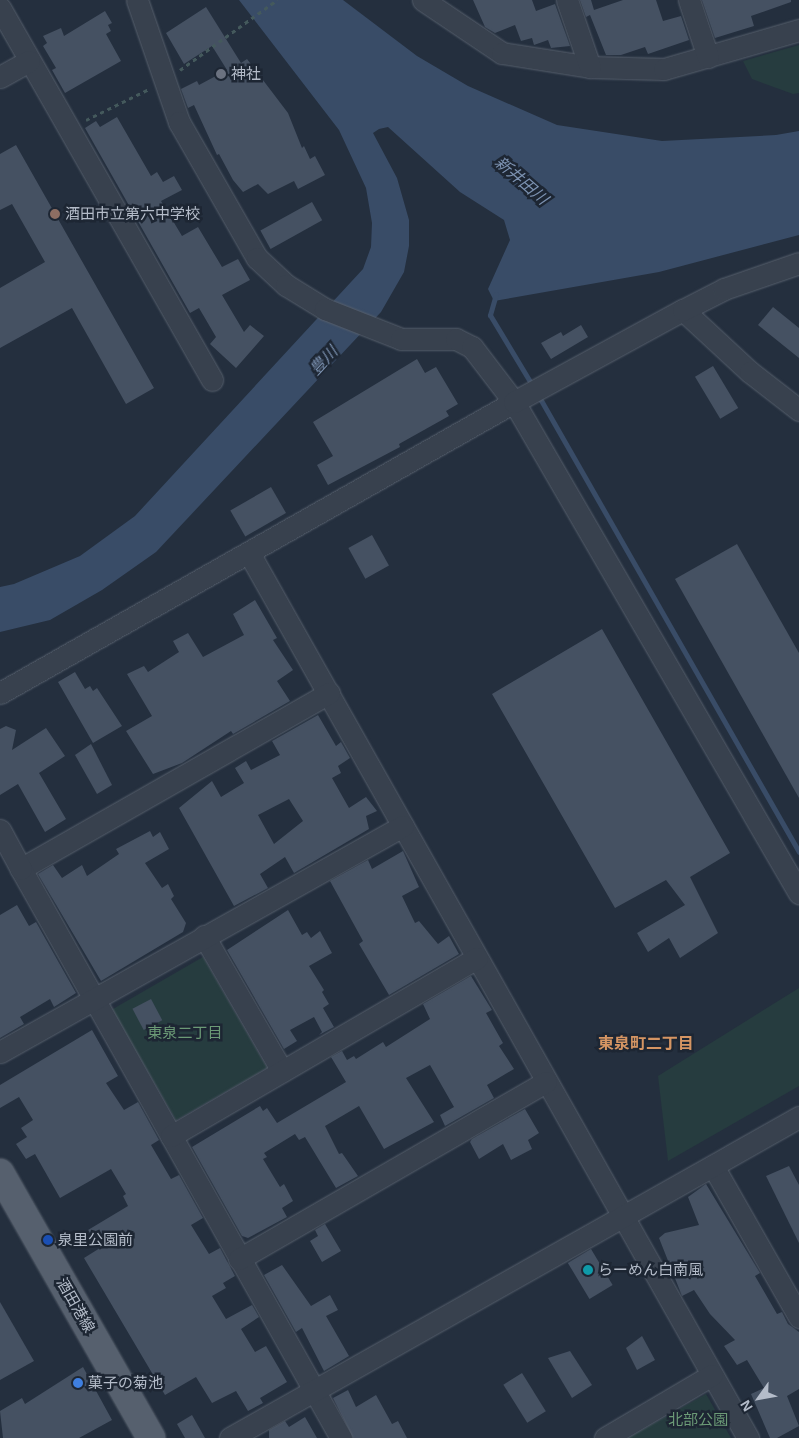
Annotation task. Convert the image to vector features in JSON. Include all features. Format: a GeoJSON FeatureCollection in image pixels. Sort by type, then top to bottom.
{"type":"FeatureCollection","features":[{"type":"Feature","properties":{"kind":"main road","name":"酒田港線"},"geometry":{"type":"LineString","coordinates":[[4,1190],[151,1438]]}},
{"type":"Feature","properties":{"kind":"street"},"geometry":{"type":"LineString","coordinates":[[137,0],[179,122],[257,258],[286,285],[325,309],[401,339],[456,340],[472,347],[514,402],[799,893]]}},
{"type":"Feature","properties":{"kind":"street"},"geometry":{"type":"LineString","coordinates":[[422,0],[454,23],[502,53],[590,68],[664,69],[799,30]]}},
{"type":"Feature","properties":{"kind":"street"},"geometry":{"type":"LineString","coordinates":[[447,0],[454,23]]}},
{"type":"Feature","properties":{"kind":"street"},"geometry":{"type":"LineString","coordinates":[[567,0],[590,68]]}},
{"type":"Feature","properties":{"kind":"street"},"geometry":{"type":"LineString","coordinates":[[689,0],[708,57]]}},
{"type":"Feature","properties":{"kind":"street"},"geometry":{"type":"LineString","coordinates":[[0,8],[212,380]]}},
{"type":"Feature","properties":{"kind":"street"},"geometry":{"type":"LineString","coordinates":[[0,77],[30,61]]}},
{"type":"Feature","properties":{"kind":"street"},"geometry":{"type":"LineString","coordinates":[[0,693],[514,402],[682,310],[724,289],[799,263]]}},
{"type":"Feature","properties":{"kind":"street"},"geometry":{"type":"LineString","coordinates":[[682,310],[750,372],[799,410]]}},
{"type":"Feature","properties":{"kind":"street"},"geometry":{"type":"LineString","coordinates":[[249,553],[748,1438]]}},
{"type":"Feature","properties":{"kind":"street"},"geometry":{"type":"LineString","coordinates":[[22,869],[329,693]]}},
{"type":"Feature","properties":{"kind":"street"},"geometry":{"type":"LineString","coordinates":[[0,1052],[93,997],[403,826]]}},
{"type":"Feature","properties":{"kind":"street"},"geometry":{"type":"LineString","coordinates":[[0,830],[341,1438]]}},
{"type":"Feature","properties":{"kind":"street"},"geometry":{"type":"LineString","coordinates":[[204,936],[282,1071]]}},
{"type":"Feature","properties":{"kind":"street"},"geometry":{"type":"LineString","coordinates":[[171,1136],[477,958]]}},
{"type":"Feature","properties":{"kind":"street"},"geometry":{"type":"LineString","coordinates":[[239,1259],[546,1082]]}},
{"type":"Feature","properties":{"kind":"street"},"geometry":{"type":"LineString","coordinates":[[230,1438],[799,1118]]}},
{"type":"Feature","properties":{"kind":"street"},"geometry":{"type":"LineString","coordinates":[[713,1166],[797,1308]]}},
{"type":"Feature","properties":{"kind":"street"},"geometry":{"type":"LineString","coordinates":[[605,1438],[712,1375]]}},
{"type":"Feature","properties":{"kind":"path"},"geometry":{"type":"LineString","coordinates":[[236,33],[277,0]]}},
{"type":"Feature","properties":{"kind":"green space"},"geometry":{"type":"Polygon","coordinates":[[[799,45],[799,93],[793,94],[752,79],[743,61],[799,45]]]}},
{"type":"Feature","properties":{"kind":"green space","name":"東泉二丁目"},"geometry":{"type":"Polygon","coordinates":[[[203,957],[267,1068],[176,1120],[112,1010],[203,957]]]}},
{"type":"Feature","properties":{"kind":"green space"},"geometry":{"type":"Polygon","coordinates":[[[799,988],[799,1086],[668,1161],[658,1076],[799,988]]]}},
{"type":"Feature","properties":{"kind":"green space","name":"北部公園"},"geometry":{"type":"Polygon","coordinates":[[[706,1394],[731,1438],[628,1438],[706,1394]]]}},
{"type":"Feature","properties":{"kind":"water"},"geometry":{"type":"Polygon","coordinates":[[[239,0],[343,0],[417,56],[468,86],[557,125],[662,141],[776,135],[799,131],[799,235],[659,272],[494,301],[488,289],[510,240],[504,220],[460,192],[388,127],[379,129],[373,133],[397,178],[409,220],[409,246],[404,272],[381,312],[156,552],[102,590],[50,620],[0,632],[0,587],[14,584],[80,556],[135,516],[363,269],[371,247],[372,223],[366,188],[339,130],[239,0]]]}},
{"type":"Feature","properties":{"kind":"building"},"geometry":{"type":"Polygon","coordinates":[[[473,0],[532,0],[536,11],[555,4],[570,46],[551,48],[548,40],[534,45],[532,38],[521,41],[515,25],[495,33],[485,27],[473,0]]]}},
{"type":"Feature","properties":{"kind":"building"},"geometry":{"type":"Polygon","coordinates":[[[580,0],[591,0],[594,10],[623,0],[656,0],[663,21],[681,16],[689,40],[648,54],[645,47],[621,55],[606,55],[590,15],[586,17],[580,0]]]}},
{"type":"Feature","properties":{"kind":"building"},"geometry":{"type":"Polygon","coordinates":[[[702,0],[791,0],[791,2],[751,16],[754,26],[715,38],[702,0]]]}},
{"type":"Feature","properties":{"kind":"building"},"geometry":{"type":"Polygon","coordinates":[[[206,7],[241,63],[247,59],[288,113],[302,148],[304,146],[310,159],[315,156],[325,175],[298,189],[294,181],[268,194],[258,184],[243,192],[233,180],[219,154],[217,155],[194,105],[188,108],[181,89],[197,81],[199,85],[227,70],[212,46],[184,64],[166,33],[206,7]]]}},
{"type":"Feature","properties":{"kind":"building"},"geometry":{"type":"Polygon","coordinates":[[[105,11],[112,23],[108,25],[111,31],[106,34],[121,61],[65,93],[52,70],[56,68],[43,46],[47,43],[43,36],[61,28],[64,36],[105,11]]]}},
{"type":"Feature","properties":{"kind":"building"},"geometry":{"type":"Polygon","coordinates":[[[117,117],[151,176],[157,172],[163,182],[174,176],[182,190],[161,201],[182,236],[198,227],[222,267],[238,259],[250,280],[222,295],[244,332],[250,325],[264,336],[236,368],[210,344],[216,337],[199,308],[190,313],[85,128],[96,121],[100,127],[117,117]]]}},
{"type":"Feature","properties":{"kind":"building"},"geometry":{"type":"Polygon","coordinates":[[[16,145],[154,388],[126,404],[72,308],[0,348],[0,288],[45,262],[12,204],[0,210],[0,154],[16,145]]]}},
{"type":"Feature","properties":{"kind":"building"},"geometry":{"type":"Polygon","coordinates":[[[312,202],[322,220],[271,249],[260,231],[312,202]]]}},
{"type":"Feature","properties":{"kind":"building"},"geometry":{"type":"Polygon","coordinates":[[[773,307],[799,328],[799,358],[758,325],[773,307]]]}},
{"type":"Feature","properties":{"kind":"building"},"geometry":{"type":"Polygon","coordinates":[[[581,325],[588,337],[551,359],[541,343],[561,332],[563,336],[581,325]]]}},
{"type":"Feature","properties":{"kind":"building"},"geometry":{"type":"Polygon","coordinates":[[[417,359],[425,373],[436,367],[458,404],[446,411],[449,416],[399,444],[400,447],[328,485],[317,465],[333,456],[313,422],[417,359]]]}},
{"type":"Feature","properties":{"kind":"building"},"geometry":{"type":"Polygon","coordinates":[[[713,366],[738,408],[720,419],[695,377],[713,366]]]}},
{"type":"Feature","properties":{"kind":"building"},"geometry":{"type":"Polygon","coordinates":[[[271,487],[286,513],[245,536],[230,510],[271,487]]]}},
{"type":"Feature","properties":{"kind":"building"},"geometry":{"type":"Polygon","coordinates":[[[372,535],[389,566],[365,579],[348,548],[372,535]]]}},
{"type":"Feature","properties":{"kind":"building"},"geometry":{"type":"Polygon","coordinates":[[[737,544],[799,653],[799,798],[675,579],[737,544]]]}},
{"type":"Feature","properties":{"kind":"building"},"geometry":{"type":"Polygon","coordinates":[[[255,600],[277,638],[273,640],[293,670],[277,681],[290,701],[233,734],[231,731],[182,763],[153,774],[126,731],[152,716],[127,674],[144,666],[148,672],[179,652],[173,641],[188,633],[203,657],[244,635],[233,614],[255,600]]]}},
{"type":"Feature","properties":{"kind":"building"},"geometry":{"type":"Polygon","coordinates":[[[602,629],[730,853],[690,877],[718,933],[680,958],[669,938],[648,952],[637,933],[685,905],[666,880],[615,908],[492,694],[602,629]]]}},
{"type":"Feature","properties":{"kind":"building"},"geometry":{"type":"Polygon","coordinates":[[[75,672],[85,689],[90,686],[93,691],[97,688],[122,726],[93,743],[58,682],[75,672]]]}},
{"type":"Feature","properties":{"kind":"building"},"geometry":{"type":"Polygon","coordinates":[[[318,715],[336,746],[341,742],[350,758],[338,766],[341,773],[332,778],[349,808],[366,797],[377,811],[366,816],[369,829],[294,873],[285,857],[260,874],[268,888],[234,906],[179,808],[212,781],[221,797],[244,783],[235,768],[246,761],[251,770],[280,755],[272,741],[318,715]],[[289,799],[258,815],[274,844],[303,821],[289,799]]]}},
{"type":"Feature","properties":{"kind":"building"},"geometry":{"type":"Polygon","coordinates":[[[6,726],[16,730],[12,750],[46,728],[65,756],[39,773],[66,819],[45,832],[18,784],[0,795],[0,729],[6,726]]]}},
{"type":"Feature","properties":{"kind":"building"},"geometry":{"type":"Polygon","coordinates":[[[91,744],[112,785],[97,794],[75,755],[91,744]]]}},
{"type":"Feature","properties":{"kind":"building"},"geometry":{"type":"Polygon","coordinates":[[[150,831],[153,837],[160,832],[169,849],[145,863],[162,888],[168,884],[174,896],[171,899],[186,923],[183,932],[101,981],[38,874],[53,865],[62,878],[82,865],[87,876],[119,854],[116,849],[150,831]]]}},
{"type":"Feature","properties":{"kind":"building"},"geometry":{"type":"Polygon","coordinates":[[[403,851],[419,887],[402,896],[415,923],[419,921],[438,944],[449,936],[459,954],[389,995],[359,944],[363,941],[330,881],[368,860],[372,869],[403,851]]]}},
{"type":"Feature","properties":{"kind":"building"},"geometry":{"type":"Polygon","coordinates":[[[17,905],[29,926],[36,922],[76,993],[54,1007],[50,999],[20,1017],[24,1024],[0,1038],[0,915],[17,905]]]}},
{"type":"Feature","properties":{"kind":"building"},"geometry":{"type":"Polygon","coordinates":[[[288,910],[302,935],[307,932],[311,938],[320,931],[332,953],[309,966],[324,990],[322,992],[329,1004],[323,1008],[334,1027],[319,1035],[322,1032],[314,1017],[290,1030],[297,1041],[284,1049],[227,950],[288,910]]]}},
{"type":"Feature","properties":{"kind":"building"},"geometry":{"type":"Polygon","coordinates":[[[471,976],[492,1010],[486,1013],[503,1043],[499,1046],[514,1069],[487,1085],[494,1098],[445,1126],[440,1115],[454,1107],[430,1065],[406,1078],[434,1122],[384,1149],[359,1106],[325,1126],[339,1154],[342,1153],[358,1176],[336,1188],[305,1137],[299,1140],[295,1134],[264,1153],[267,1157],[263,1159],[280,1187],[284,1184],[293,1201],[282,1208],[287,1217],[248,1238],[242,1236],[192,1147],[260,1106],[263,1111],[267,1108],[277,1123],[346,1082],[331,1057],[342,1051],[347,1060],[354,1056],[356,1059],[383,1042],[386,1047],[430,1019],[423,1004],[471,976]]]}},
{"type":"Feature","properties":{"kind":"building"},"geometry":{"type":"Polygon","coordinates":[[[151,999],[162,1020],[144,1030],[132,1009],[151,999]]]}},
{"type":"Feature","properties":{"kind":"building"},"geometry":{"type":"Polygon","coordinates":[[[92,1030],[118,1076],[106,1083],[124,1110],[138,1102],[159,1140],[151,1145],[171,1179],[179,1175],[203,1218],[191,1225],[209,1254],[220,1248],[235,1276],[223,1283],[226,1288],[212,1296],[226,1319],[252,1305],[259,1317],[241,1329],[255,1352],[266,1346],[287,1382],[260,1398],[263,1403],[248,1411],[236,1391],[212,1403],[196,1377],[165,1395],[84,1258],[100,1248],[88,1230],[128,1206],[123,1196],[126,1194],[111,1169],[60,1198],[35,1154],[26,1159],[16,1144],[27,1137],[21,1128],[33,1120],[19,1097],[0,1108],[0,1085],[92,1030]]]}},
{"type":"Feature","properties":{"kind":"building"},"geometry":{"type":"Polygon","coordinates":[[[525,1109],[539,1133],[528,1140],[532,1149],[511,1160],[503,1144],[479,1159],[470,1142],[472,1139],[525,1109]]]}},
{"type":"Feature","properties":{"kind":"building"},"geometry":{"type":"Polygon","coordinates":[[[789,1166],[799,1185],[799,1243],[766,1176],[789,1166]]]}},
{"type":"Feature","properties":{"kind":"building"},"geometry":{"type":"Polygon","coordinates":[[[706,1184],[760,1273],[755,1276],[777,1314],[782,1312],[788,1324],[799,1332],[799,1389],[787,1396],[799,1426],[777,1438],[770,1438],[751,1394],[764,1388],[747,1360],[737,1365],[724,1346],[735,1340],[710,1314],[694,1290],[682,1296],[659,1238],[665,1233],[699,1225],[688,1197],[706,1184]]]}},
{"type":"Feature","properties":{"kind":"building"},"geometry":{"type":"Polygon","coordinates":[[[325,1224],[341,1251],[322,1262],[310,1241],[318,1236],[315,1230],[325,1224]]]}},
{"type":"Feature","properties":{"kind":"building","name":"らーめん白南風"},"geometry":{"type":"Polygon","coordinates":[[[591,1249],[613,1285],[589,1299],[568,1263],[591,1249]]]}},
{"type":"Feature","properties":{"kind":"building"},"geometry":{"type":"Polygon","coordinates":[[[282,1265],[311,1306],[330,1295],[338,1310],[326,1316],[349,1356],[324,1371],[302,1328],[296,1332],[264,1275],[282,1265]]]}},
{"type":"Feature","properties":{"kind":"building"},"geometry":{"type":"Polygon","coordinates":[[[0,1302],[34,1361],[0,1380],[0,1302]]]}},
{"type":"Feature","properties":{"kind":"building"},"geometry":{"type":"Polygon","coordinates":[[[642,1336],[655,1360],[637,1370],[626,1348],[642,1336]]]}},
{"type":"Feature","properties":{"kind":"building"},"geometry":{"type":"Polygon","coordinates":[[[570,1351],[592,1385],[572,1398],[548,1358],[570,1351]]]}},
{"type":"Feature","properties":{"kind":"building"},"geometry":{"type":"Polygon","coordinates":[[[83,1367],[112,1420],[79,1438],[3,1438],[0,1411],[22,1398],[25,1404],[83,1367]]]}},
{"type":"Feature","properties":{"kind":"building"},"geometry":{"type":"Polygon","coordinates":[[[522,1373],[546,1411],[527,1423],[503,1385],[522,1373]]]}},
{"type":"Feature","properties":{"kind":"building"},"geometry":{"type":"Polygon","coordinates":[[[348,1390],[356,1407],[376,1395],[392,1424],[398,1421],[407,1438],[353,1438],[333,1398],[348,1390]]]}},
{"type":"Feature","properties":{"kind":"building"},"geometry":{"type":"Polygon","coordinates":[[[192,1415],[205,1438],[185,1438],[177,1424],[192,1415]]]}},
{"type":"Feature","properties":{"kind":"building"},"geometry":{"type":"Polygon","coordinates":[[[305,1417],[317,1438],[269,1438],[269,1430],[285,1421],[289,1427],[305,1417]]]}},
{"type":"Feature","properties":{"kind":"waterway"},"geometry":{"type":"LineString","coordinates":[[496,294],[490,315],[532,385]]}},
{"type":"Feature","properties":{"kind":"waterway"},"geometry":{"type":"LineString","coordinates":[[538,395],[799,852]]}},
{"type":"Feature","properties":{"kind":"place","name":"神社"},"geometry":{"type":"Point","coordinates":[221,74]}},
{"type":"Feature","properties":{"kind":"place","name":"酒田市立第六中学校"},"geometry":{"type":"Point","coordinates":[55,214]}},
{"type":"Feature","properties":{"kind":"place","name":"泉里公園前"},"geometry":{"type":"Point","coordinates":[48,1240]}},
{"type":"Feature","properties":{"kind":"place","name":"らーめん白南風"},"geometry":{"type":"Point","coordinates":[588,1270]}},
{"type":"Feature","properties":{"kind":"place","name":"菓子の菊池"},"geometry":{"type":"Point","coordinates":[78,1383]}},
{"type":"Feature","properties":{"kind":"district","name":"東泉町二丁目"},"geometry":{"type":"Point","coordinates":[646,1044]}},
{"type":"Feature","properties":{"kind":"water label","name":"新井田川"},"geometry":{"type":"Point","coordinates":[521,181]}},
{"type":"Feature","properties":{"kind":"water label","name":"豊川"},"geometry":{"type":"Point","coordinates":[324,361]}}]}
